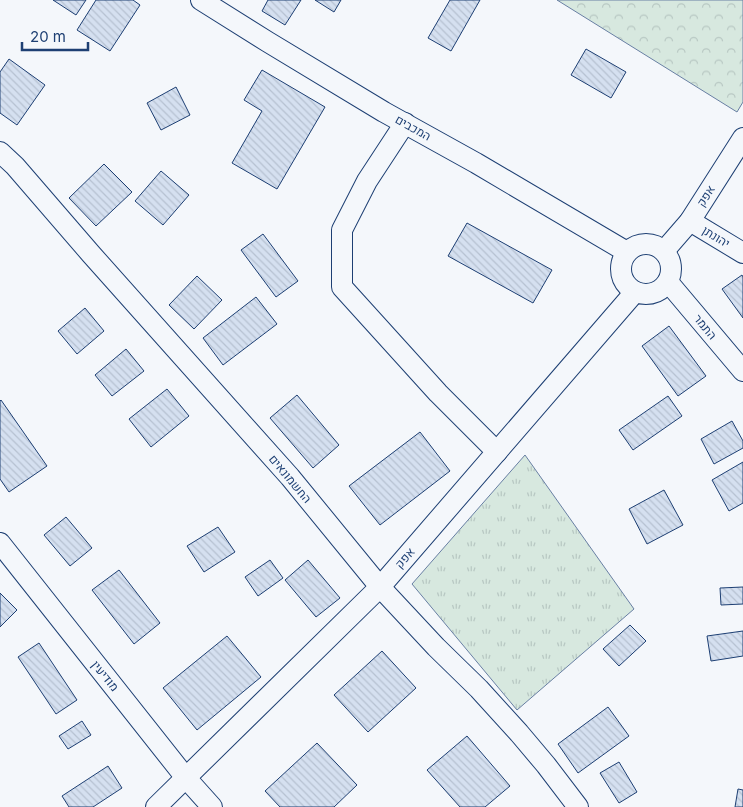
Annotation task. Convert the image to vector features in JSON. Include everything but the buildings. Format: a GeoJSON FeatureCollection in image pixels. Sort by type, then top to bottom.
{"type":"FeatureCollection","features":[{"type":"Feature","properties":{"kind":"street","name":"המכבים"},"geometry":{"type":"LineString","coordinates":[[201,0],[384,112],[476,163],[628,252]]}},
{"type":"Feature","properties":{"kind":"street"},"geometry":{"type":"LineString","coordinates":[[405,123],[367,181],[342,230],[342,287],[438,393],[497,452]]}},
{"type":"Feature","properties":{"kind":"street","name":"אפק"},"geometry":{"type":"LineString","coordinates":[[664,251],[690,221],[743,138]]}},
{"type":"Feature","properties":{"kind":"street","name":"החשמונאים"},"geometry":{"type":"LineString","coordinates":[[0,152],[15,166],[290,477],[380,587],[519,733],[578,807]]}},
{"type":"Feature","properties":{"kind":"street","name":"יהונתן"},"geometry":{"type":"LineString","coordinates":[[690,221],[743,253]]}},
{"type":"Feature","properties":{"kind":"street"},"geometry":{"type":"LineString","coordinates":[[642,244],[658,246],[664,251],[669,258],[671,274],[663,288],[650,294],[642,294],[629,288],[621,274],[623,258],[628,252],[642,244]]}},
{"type":"Feature","properties":{"kind":"street","name":"התמר"},"geometry":{"type":"LineString","coordinates":[[668,282],[743,371]]}},
{"type":"Feature","properties":{"kind":"street","name":"אפק"},"geometry":{"type":"LineString","coordinates":[[156,807],[380,587],[635,292]]}},
{"type":"Feature","properties":{"kind":"street","name":"מודיעין"},"geometry":{"type":"LineString","coordinates":[[0,543],[186,778],[212,807]]}},
{"type":"Feature","properties":{"kind":"green space"},"geometry":{"type":"Polygon","coordinates":[[[557,0],[743,0],[743,102],[737,112],[557,0]]]}},
{"type":"Feature","properties":{"kind":"green space"},"geometry":{"type":"Polygon","coordinates":[[[525,455],[634,609],[517,710],[412,584],[525,455]]]}}]}
